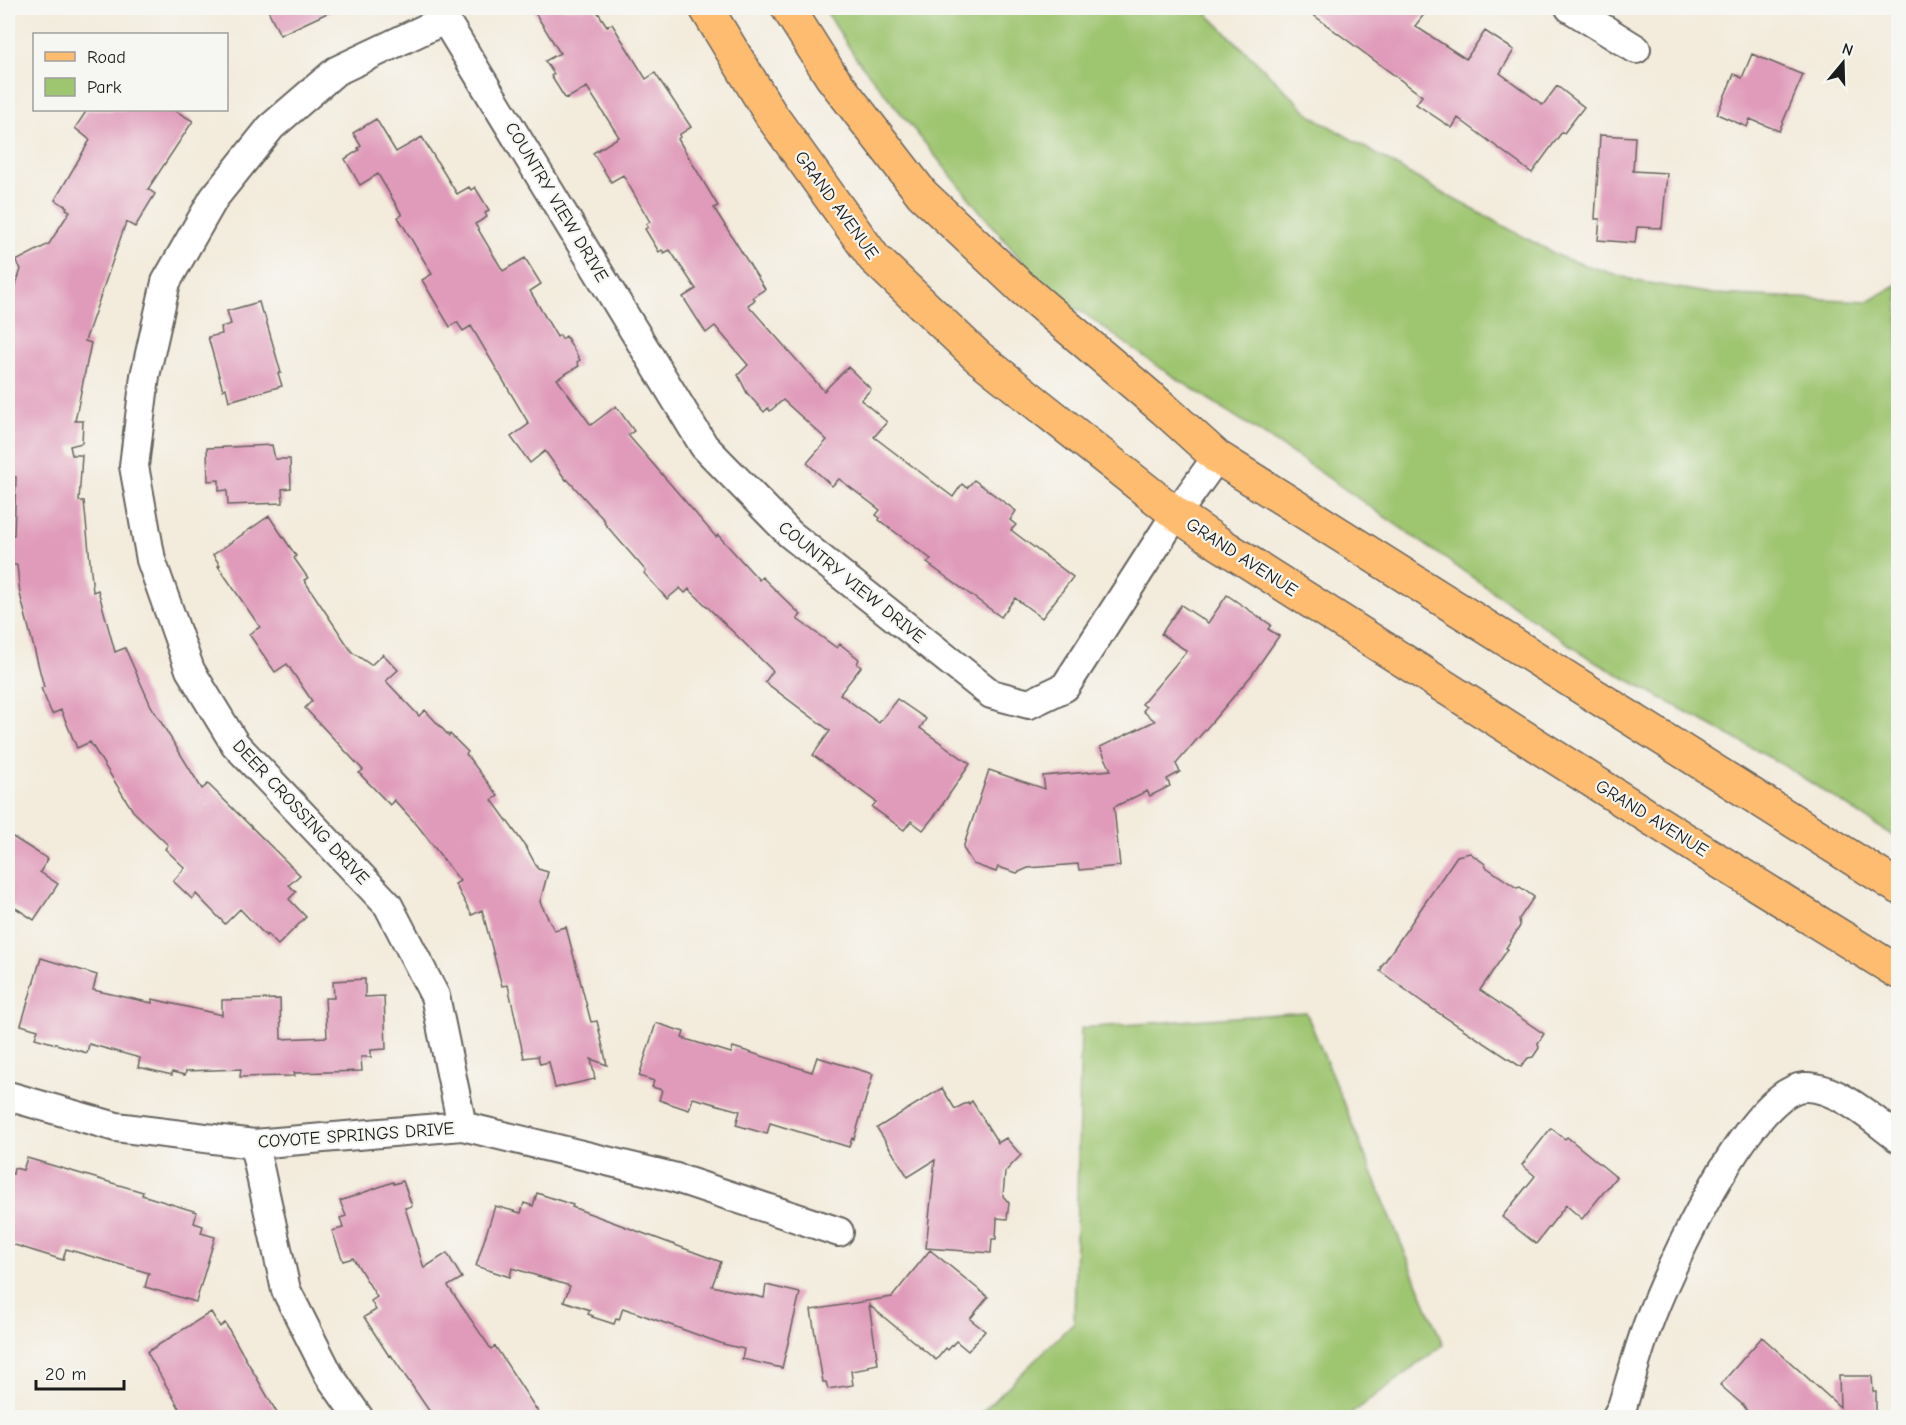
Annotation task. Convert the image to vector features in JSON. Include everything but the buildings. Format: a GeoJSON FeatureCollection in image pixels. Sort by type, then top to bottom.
{"type":"FeatureCollection","features":[{"type":"Feature","properties":{"kind":"main road","name":"GRAND AVENUE"},"geometry":{"type":"LineString","coordinates":[[706,8],[771,115],[874,258],[977,356],[1176,514],[1706,853],[1899,972]]}},
{"type":"Feature","properties":{"kind":"main road"},"geometry":{"type":"LineString","coordinates":[[788,8],[831,76],[922,194],[1023,289],[1217,457],[1899,887]]}},
{"type":"Feature","properties":{"kind":"street"},"geometry":{"type":"LineString","coordinates":[[1570,8],[1636,50]]}},
{"type":"Feature","properties":{"kind":"street","name":"COUNTRY VIEW DRIVE"},"geometry":{"type":"LineString","coordinates":[[442,13],[704,446],[790,534],[991,694],[1029,704],[1065,687],[1176,514],[1217,457]]}},
{"type":"Feature","properties":{"kind":"street","name":"DEER CROSSING DRIVE"},"geometry":{"type":"LineString","coordinates":[[442,13],[336,71],[271,126],[214,198],[166,282],[145,376],[134,466],[151,560],[190,670],[235,744],[388,904],[435,996],[462,1126]]}},
{"type":"Feature","properties":{"kind":"street"},"geometry":{"type":"LineString","coordinates":[[1616,1418],[1622,1407],[1648,1324],[1686,1235],[1732,1154],[1761,1117],[1787,1092],[1801,1087],[1814,1087],[1838,1096],[1899,1137]]}},
{"type":"Feature","properties":{"kind":"street","name":"COYOTE SPRINGS DRIVE"},"geometry":{"type":"LineString","coordinates":[[8,1095],[116,1127],[254,1144],[462,1126],[673,1177],[839,1232]]}},
{"type":"Feature","properties":{"kind":"street"},"geometry":{"type":"LineString","coordinates":[[254,1144],[286,1290],[329,1375],[359,1418]]}},
{"type":"Feature","properties":{"kind":"green space"},"geometry":{"type":"Polygon","coordinates":[[[824,8],[1201,8],[1312,116],[1437,190],[1563,258],[1637,281],[1713,294],[1868,301],[1898,284],[1898,839],[1785,766],[1592,660],[1298,457],[1157,366],[1078,309],[1066,313],[856,58],[824,8]]]}},
{"type":"Feature","properties":{"kind":"green space"},"geometry":{"type":"Polygon","coordinates":[[[1306,1012],[1443,1345],[1347,1417],[977,1417],[1074,1322],[1081,1028],[1306,1012]]]}}]}
